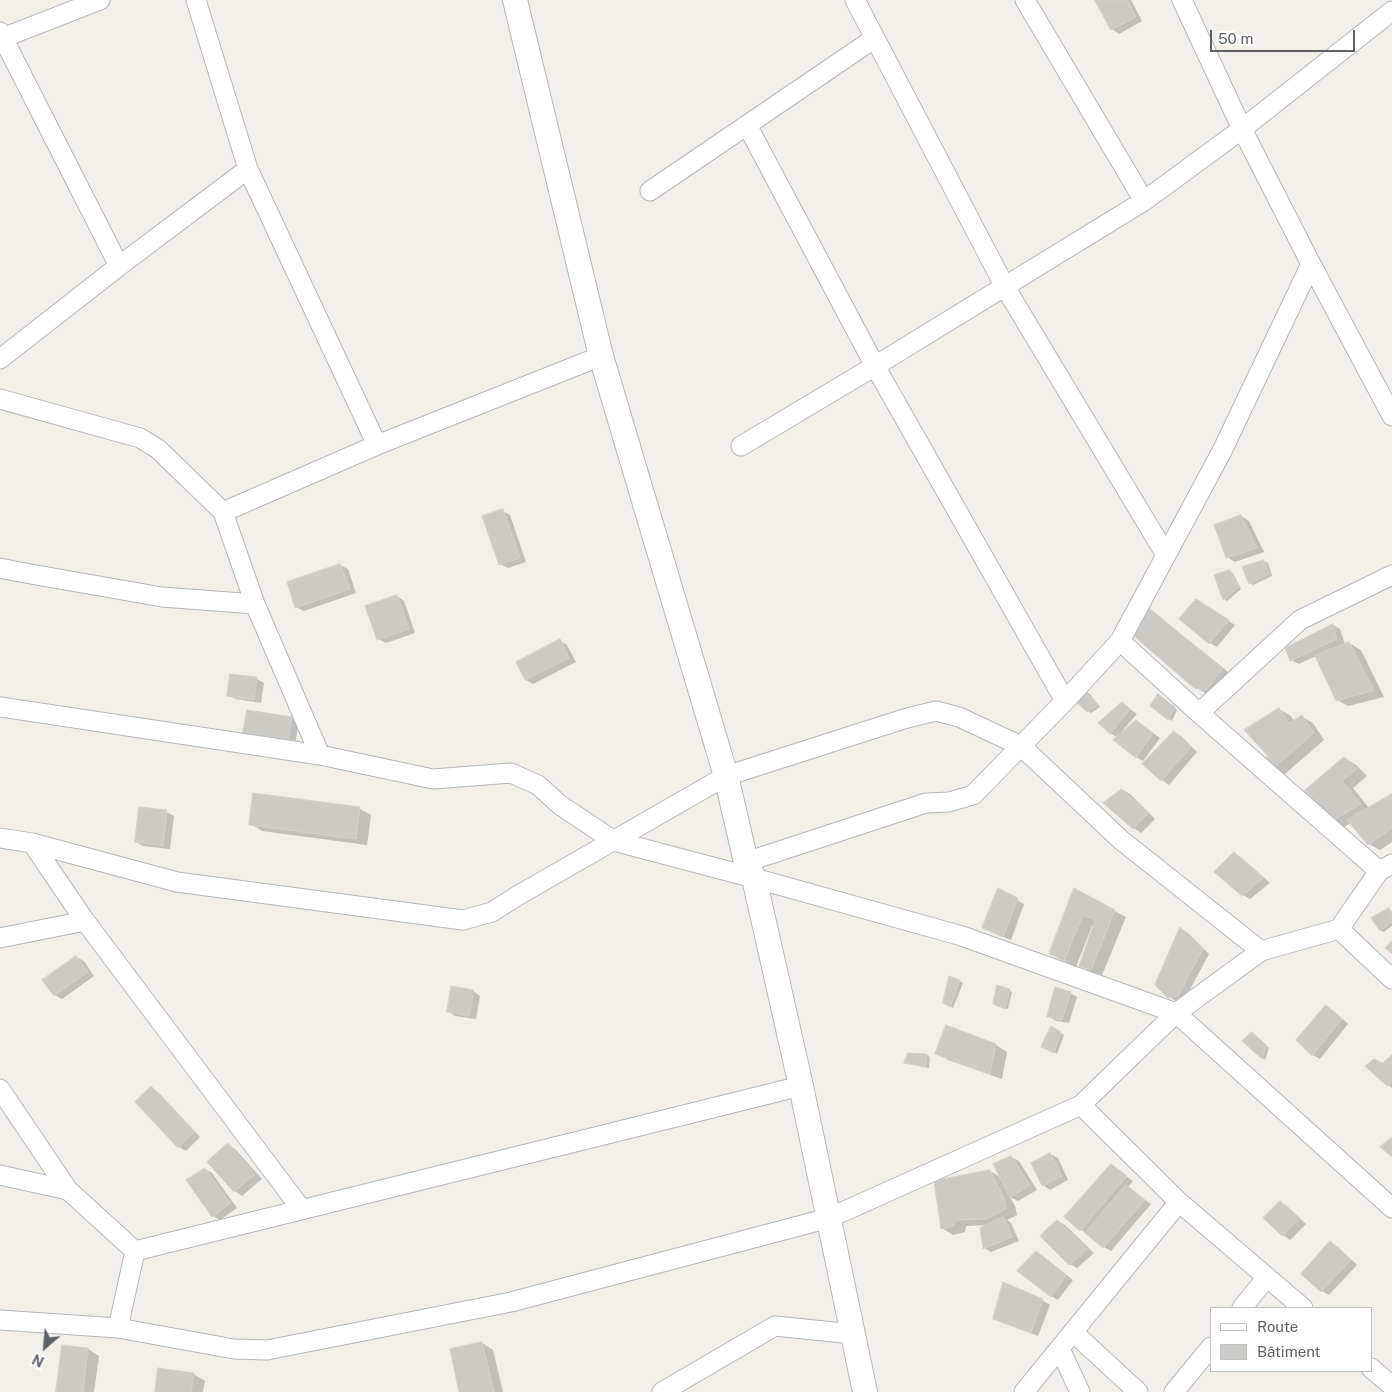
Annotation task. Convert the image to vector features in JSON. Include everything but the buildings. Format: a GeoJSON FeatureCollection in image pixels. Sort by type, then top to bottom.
{"type":"FeatureCollection","features":[{"type":"Feature","properties":{"kind":"street"},"geometry":{"type":"LineString","coordinates":[[100,0],[1,37],[119,266]]}},
{"type":"Feature","properties":{"kind":"street"},"geometry":{"type":"LineString","coordinates":[[196,0],[248,169],[377,445]]}},
{"type":"Feature","properties":{"kind":"street"},"geometry":{"type":"LineString","coordinates":[[515,0],[601,356],[726,776],[750,870],[801,1086],[865,1392]]}},
{"type":"Feature","properties":{"kind":"street"},"geometry":{"type":"LineString","coordinates":[[856,0],[1005,287],[1166,555]]}},
{"type":"Feature","properties":{"kind":"street"},"geometry":{"type":"LineString","coordinates":[[1025,0],[1144,201]]}},
{"type":"Feature","properties":{"kind":"street"},"geometry":{"type":"LineString","coordinates":[[1182,0],[1242,129],[1392,416]]}},
{"type":"Feature","properties":{"kind":"street"},"geometry":{"type":"LineString","coordinates":[[741,446],[1144,201],[1390,17]]}},
{"type":"Feature","properties":{"kind":"street"},"geometry":{"type":"LineString","coordinates":[[650,191],[875,38]]}},
{"type":"Feature","properties":{"kind":"street"},"geometry":{"type":"LineString","coordinates":[[747,125],[875,366],[1065,701]]}},
{"type":"Feature","properties":{"kind":"street"},"geometry":{"type":"LineString","coordinates":[[0,359],[248,169]]}},
{"type":"Feature","properties":{"kind":"street"},"geometry":{"type":"LineString","coordinates":[[750,870],[926,804],[949,802],[973,795],[1065,701],[1120,641],[1222,451],[1311,264]]}},
{"type":"Feature","properties":{"kind":"street"},"geometry":{"type":"LineString","coordinates":[[222,512],[377,445],[601,356]]}},
{"type":"Feature","properties":{"kind":"street"},"geometry":{"type":"LineString","coordinates":[[0,399],[140,438],[158,449],[222,512],[255,604],[320,755]]}},
{"type":"Feature","properties":{"kind":"street"},"geometry":{"type":"LineString","coordinates":[[0,568],[162,597],[255,604]]}},
{"type":"Feature","properties":{"kind":"street"},"geometry":{"type":"LineString","coordinates":[[1199,713],[1300,620],[1392,575]]}},
{"type":"Feature","properties":{"kind":"street"},"geometry":{"type":"LineString","coordinates":[[0,1320],[118,1328],[234,1349],[267,1350],[511,1302],[829,1218],[1081,1105],[1176,1013],[1261,951],[1339,929],[1386,868],[1199,713],[1120,641]]}},
{"type":"Feature","properties":{"kind":"street"},"geometry":{"type":"LineString","coordinates":[[0,707],[320,755],[433,779],[511,773],[538,785],[560,805],[614,841],[750,870],[962,936],[1176,1013],[1392,1208]]}},
{"type":"Feature","properties":{"kind":"street"},"geometry":{"type":"LineString","coordinates":[[0,838],[32,843],[177,882],[463,920],[492,912],[726,776],[907,718],[936,711],[959,717],[1021,746],[1121,840],[1261,951]]}},
{"type":"Feature","properties":{"kind":"street"},"geometry":{"type":"LineString","coordinates":[[32,843],[85,921],[302,1210]]}},
{"type":"Feature","properties":{"kind":"street"},"geometry":{"type":"LineString","coordinates":[[0,938],[85,921]]}},
{"type":"Feature","properties":{"kind":"street"},"geometry":{"type":"LineString","coordinates":[[1339,929],[1392,979]]}},
{"type":"Feature","properties":{"kind":"street"},"geometry":{"type":"LineString","coordinates":[[135,1251],[801,1086]]}},
{"type":"Feature","properties":{"kind":"street"},"geometry":{"type":"LineString","coordinates":[[0,1089],[68,1190],[135,1251]]}},
{"type":"Feature","properties":{"kind":"street"},"geometry":{"type":"LineString","coordinates":[[1081,1105],[1179,1202],[1302,1307]]}},
{"type":"Feature","properties":{"kind":"street"},"geometry":{"type":"LineString","coordinates":[[0,1175],[68,1190]]}},
{"type":"Feature","properties":{"kind":"street"},"geometry":{"type":"LineString","coordinates":[[1024,1392],[1179,1202]]}},
{"type":"Feature","properties":{"kind":"street"},"geometry":{"type":"LineString","coordinates":[[118,1328],[135,1251]]}},
{"type":"Feature","properties":{"kind":"street"},"geometry":{"type":"LineString","coordinates":[[1243,1307],[1267,1277]]}},
{"type":"Feature","properties":{"kind":"street"},"geometry":{"type":"LineString","coordinates":[[662,1392],[776,1326],[853,1334]]}},
{"type":"Feature","properties":{"kind":"street"},"geometry":{"type":"LineString","coordinates":[[1073,1332],[1138,1392]]}},
{"type":"Feature","properties":{"kind":"street"},"geometry":{"type":"LineString","coordinates":[[1174,1392],[1210,1348]]}},
{"type":"Feature","properties":{"kind":"street"},"geometry":{"type":"LineString","coordinates":[[1060,1349],[1080,1392]]}},
{"type":"Feature","properties":{"kind":"street"},"geometry":{"type":"LineString","coordinates":[[1372,1369],[1392,1386]]}}]}
